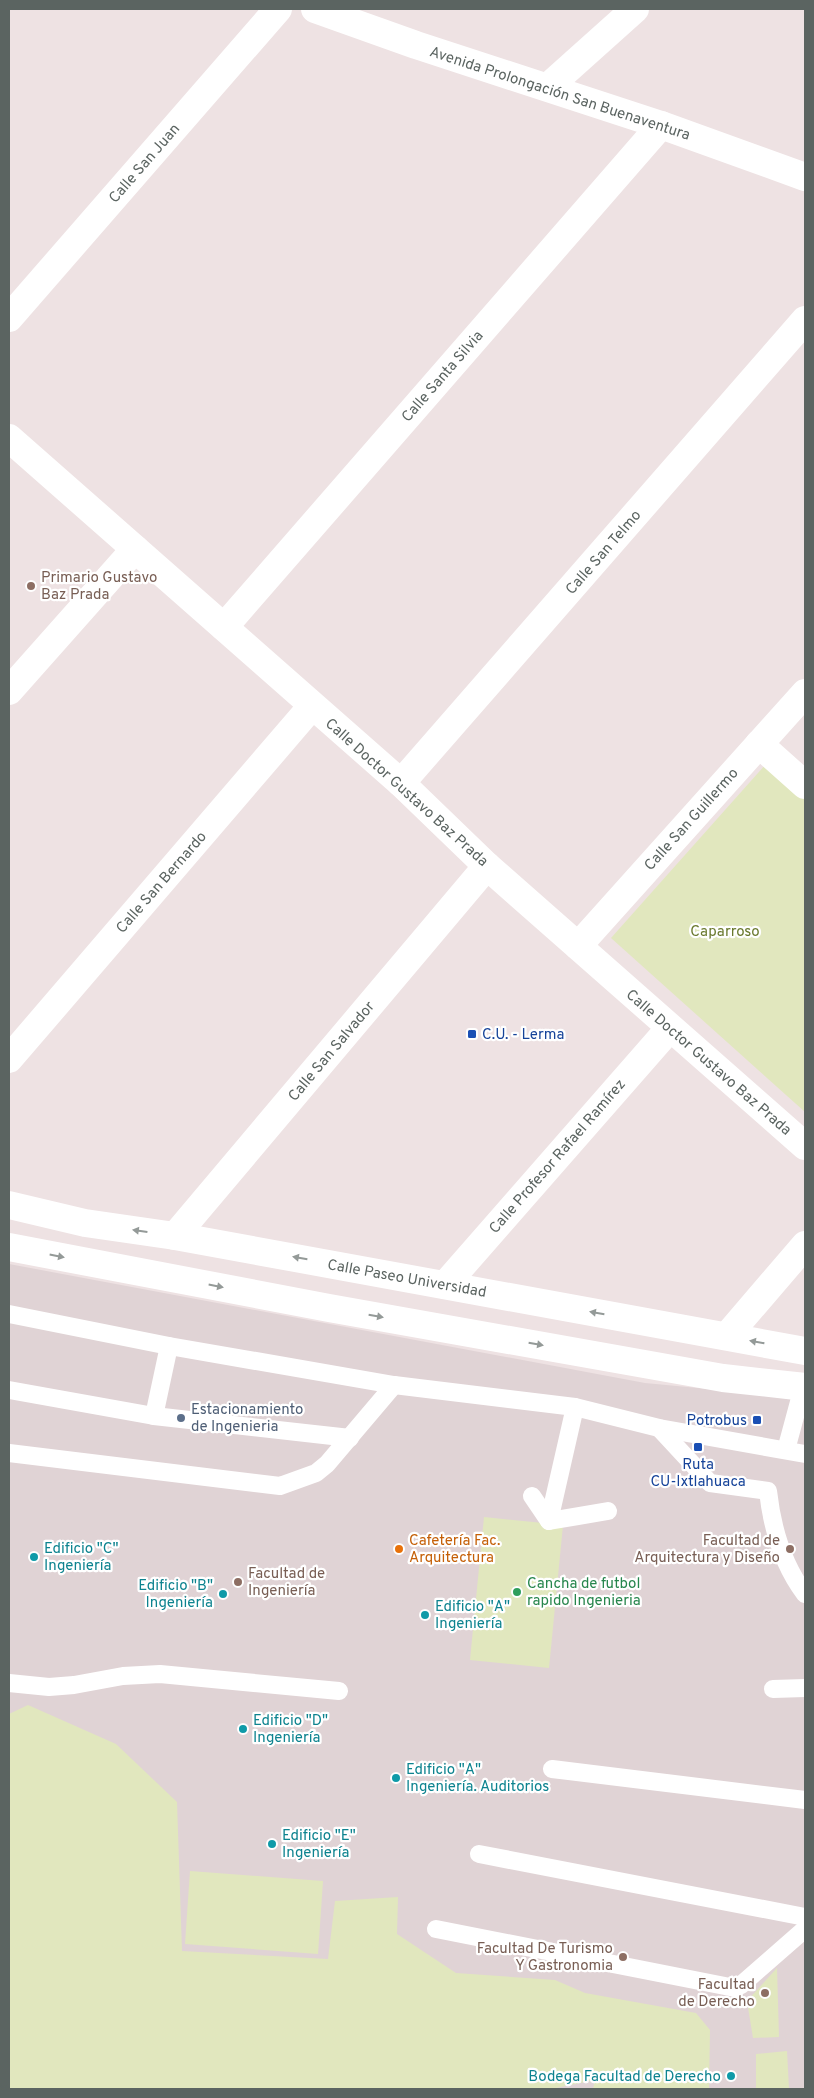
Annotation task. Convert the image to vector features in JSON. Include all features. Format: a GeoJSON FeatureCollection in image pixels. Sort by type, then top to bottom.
{"type":"FeatureCollection","features":[{"type":"Feature","properties":{"kind":"street","name":"Calle San Juan"},"geometry":{"type":"LineString","coordinates":[[9,318],[278,9]]}},
{"type":"Feature","properties":{"kind":"street","name":"Avenida Prolongación San Buenaventura"},"geometry":{"type":"LineString","coordinates":[[315,9],[416,45],[661,125],[805,177]]}},
{"type":"Feature","properties":{"kind":"street"},"geometry":{"type":"LineString","coordinates":[[548,87],[635,9]]}},
{"type":"Feature","properties":{"kind":"street","name":"Calle Santa Silvia"},"geometry":{"type":"LineString","coordinates":[[224,627],[661,125]]}},
{"type":"Feature","properties":{"kind":"street","name":"Calle San Telmo"},"geometry":{"type":"LineString","coordinates":[[401,783],[805,320]]}},
{"type":"Feature","properties":{"kind":"street","name":"Calle Doctor Gustavo Baz Prada"},"geometry":{"type":"LineString","coordinates":[[9,438],[401,783],[487,866],[805,1146]]}},
{"type":"Feature","properties":{"kind":"street"},"geometry":{"type":"LineString","coordinates":[[9,691],[135,549]]}},
{"type":"Feature","properties":{"kind":"street","name":"Calle San Guillermo"},"geometry":{"type":"LineString","coordinates":[[578,946],[805,693]]}},
{"type":"Feature","properties":{"kind":"street","name":"Calle San Bernardo"},"geometry":{"type":"LineString","coordinates":[[9,1059],[312,706]]}},
{"type":"Feature","properties":{"kind":"street"},"geometry":{"type":"LineString","coordinates":[[759,744],[805,784]]}},
{"type":"Feature","properties":{"kind":"street","name":"Calle San Salvador"},"geometry":{"type":"LineString","coordinates":[[174,1236],[487,866]]}},
{"type":"Feature","properties":{"kind":"street","name":"Calle Profesor Rafael Ramírez"},"geometry":{"type":"LineString","coordinates":[[445,1285],[670,1028]]}},
{"type":"Feature","properties":{"kind":"street","name":"Calle Paseo Universidad"},"geometry":{"type":"LineString","coordinates":[[9,1205],[84,1223],[174,1236],[805,1350]]}},
{"type":"Feature","properties":{"kind":"street"},"geometry":{"type":"LineString","coordinates":[[727,1336],[805,1245]]}},
{"type":"Feature","properties":{"kind":"street"},"geometry":{"type":"LineString","coordinates":[[9,1247],[330,1308],[714,1376],[804,1387]]}},
{"type":"Feature","properties":{"kind":"lane"},"geometry":{"type":"LineString","coordinates":[[9,1314],[169,1346],[394,1385],[575,1407],[659,1428],[805,1454]]}},
{"type":"Feature","properties":{"kind":"lane"},"geometry":{"type":"LineString","coordinates":[[154,1416],[169,1346]]}},
{"type":"Feature","properties":{"kind":"lane"},"geometry":{"type":"LineString","coordinates":[[9,1454],[280,1486],[316,1472],[350,1438],[394,1385]]}},
{"type":"Feature","properties":{"kind":"lane"},"geometry":{"type":"LineString","coordinates":[[786,1450],[804,1387]]}},
{"type":"Feature","properties":{"kind":"lane"},"geometry":{"type":"LineString","coordinates":[[9,1390],[154,1416],[350,1438]]}},
{"type":"Feature","properties":{"kind":"lane"},"geometry":{"type":"LineString","coordinates":[[549,1521],[575,1407]]}},
{"type":"Feature","properties":{"kind":"lane"},"geometry":{"type":"LineString","coordinates":[[659,1428],[710,1483],[768,1491],[772,1518],[788,1566],[805,1594]]}},
{"type":"Feature","properties":{"kind":"lane"},"geometry":{"type":"LineString","coordinates":[[532,1496],[549,1521]]}},
{"type":"Feature","properties":{"kind":"lane"},"geometry":{"type":"LineString","coordinates":[[549,1521],[608,1510]]}},
{"type":"Feature","properties":{"kind":"lane"},"geometry":{"type":"LineString","coordinates":[[9,1683],[48,1686],[74,1685],[123,1676],[160,1674],[339,1691]]}},
{"type":"Feature","properties":{"kind":"lane"},"geometry":{"type":"LineString","coordinates":[[773,1689],[805,1688]]}},
{"type":"Feature","properties":{"kind":"lane"},"geometry":{"type":"LineString","coordinates":[[552,1770],[805,1800]]}},
{"type":"Feature","properties":{"kind":"lane"},"geometry":{"type":"LineString","coordinates":[[478,1854],[805,1916]]}},
{"type":"Feature","properties":{"kind":"lane"},"geometry":{"type":"LineString","coordinates":[[436,1929],[735,1988],[741,1985],[805,1929]]}},
{"type":"Feature","properties":{"kind":"shaded area"},"geometry":{"type":"Polygon","coordinates":[[[9,1264],[645,1383],[805,1398],[805,2089],[9,2089],[9,1264]]]}},
{"type":"Feature","properties":{"kind":"green space","name":"Caparroso"},"geometry":{"type":"Polygon","coordinates":[[[766,764],[805,799],[805,1112],[611,938],[766,764]]]}},
{"type":"Feature","properties":{"kind":"green space","name":"Cancha de futbol rapido Ingenieria"},"geometry":{"type":"Polygon","coordinates":[[[484,1517],[563,1525],[549,1668],[470,1660],[484,1517]]]}},
{"type":"Feature","properties":{"kind":"green space"},"geometry":{"type":"Polygon","coordinates":[[[28,1705],[116,1744],[177,1802],[182,1951],[328,1959],[335,1901],[398,1897],[397,1934],[456,1973],[555,1980],[585,1993],[696,2013],[710,2030],[709,2089],[593,2089],[595,2080],[551,2089],[9,2089],[9,1714],[28,1705]]]}},
{"type":"Feature","properties":{"kind":"green space"},"geometry":{"type":"Polygon","coordinates":[[[190,1871],[323,1881],[318,1954],[185,1944],[190,1871]]]}},
{"type":"Feature","properties":{"kind":"green space"},"geometry":{"type":"Polygon","coordinates":[[[777,1968],[779,2037],[753,2038],[747,2001],[777,1968]]]}},
{"type":"Feature","properties":{"kind":"green space"},"geometry":{"type":"Polygon","coordinates":[[[787,2051],[789,2089],[756,2089],[756,2054],[787,2051]]]}},
{"type":"Feature","properties":{"kind":"place","name":"Primario Gustavo Baz Prada"},"geometry":{"type":"Point","coordinates":[31,586]}},
{"type":"Feature","properties":{"kind":"place","name":"C.U. - Lerma"},"geometry":{"type":"Point","coordinates":[472,1034]}},
{"type":"Feature","properties":{"kind":"place","name":"Estacionamiento de Ingenieria"},"geometry":{"type":"Point","coordinates":[181,1418]}},
{"type":"Feature","properties":{"kind":"place","name":"Potrobus"},"geometry":{"type":"Point","coordinates":[757,1420]}},
{"type":"Feature","properties":{"kind":"place","name":"Ruta CU-Ixtlahuaca"},"geometry":{"type":"Point","coordinates":[698,1447]}},
{"type":"Feature","properties":{"kind":"place","name":"Cafetería Fac. Arquitectura"},"geometry":{"type":"Point","coordinates":[399,1549]}},
{"type":"Feature","properties":{"kind":"place","name":"Facultad de Arquitectura y Diseño"},"geometry":{"type":"Point","coordinates":[790,1549]}},
{"type":"Feature","properties":{"kind":"place","name":"Edificio \"C\" Ingeniería"},"geometry":{"type":"Point","coordinates":[34,1557]}},
{"type":"Feature","properties":{"kind":"place","name":"Facultad de Ingeniería"},"geometry":{"type":"Point","coordinates":[238,1582]}},
{"type":"Feature","properties":{"kind":"place","name":"Cancha de futbol rapido Ingenieria"},"geometry":{"type":"Point","coordinates":[517,1592]}},
{"type":"Feature","properties":{"kind":"place","name":"Edificio \"B\" Ingeniería"},"geometry":{"type":"Point","coordinates":[223,1594]}},
{"type":"Feature","properties":{"kind":"place","name":"Edificio \"A\" Ingeniería"},"geometry":{"type":"Point","coordinates":[425,1615]}},
{"type":"Feature","properties":{"kind":"place","name":"Edificio \"D\" Ingeniería"},"geometry":{"type":"Point","coordinates":[243,1729]}},
{"type":"Feature","properties":{"kind":"place","name":"Edificio \"A\" Ingeniería. Auditorios"},"geometry":{"type":"Point","coordinates":[396,1778]}},
{"type":"Feature","properties":{"kind":"place","name":"Edificio \"E\" Ingeniería"},"geometry":{"type":"Point","coordinates":[272,1844]}},
{"type":"Feature","properties":{"kind":"place","name":"Facultad De Turismo Y Gastronomia"},"geometry":{"type":"Point","coordinates":[623,1957]}},
{"type":"Feature","properties":{"kind":"place","name":"Facultad de Derecho"},"geometry":{"type":"Point","coordinates":[765,1993]}},
{"type":"Feature","properties":{"kind":"place","name":"Bodega Facultad de Derecho"},"geometry":{"type":"Point","coordinates":[731,2076]}}]}
